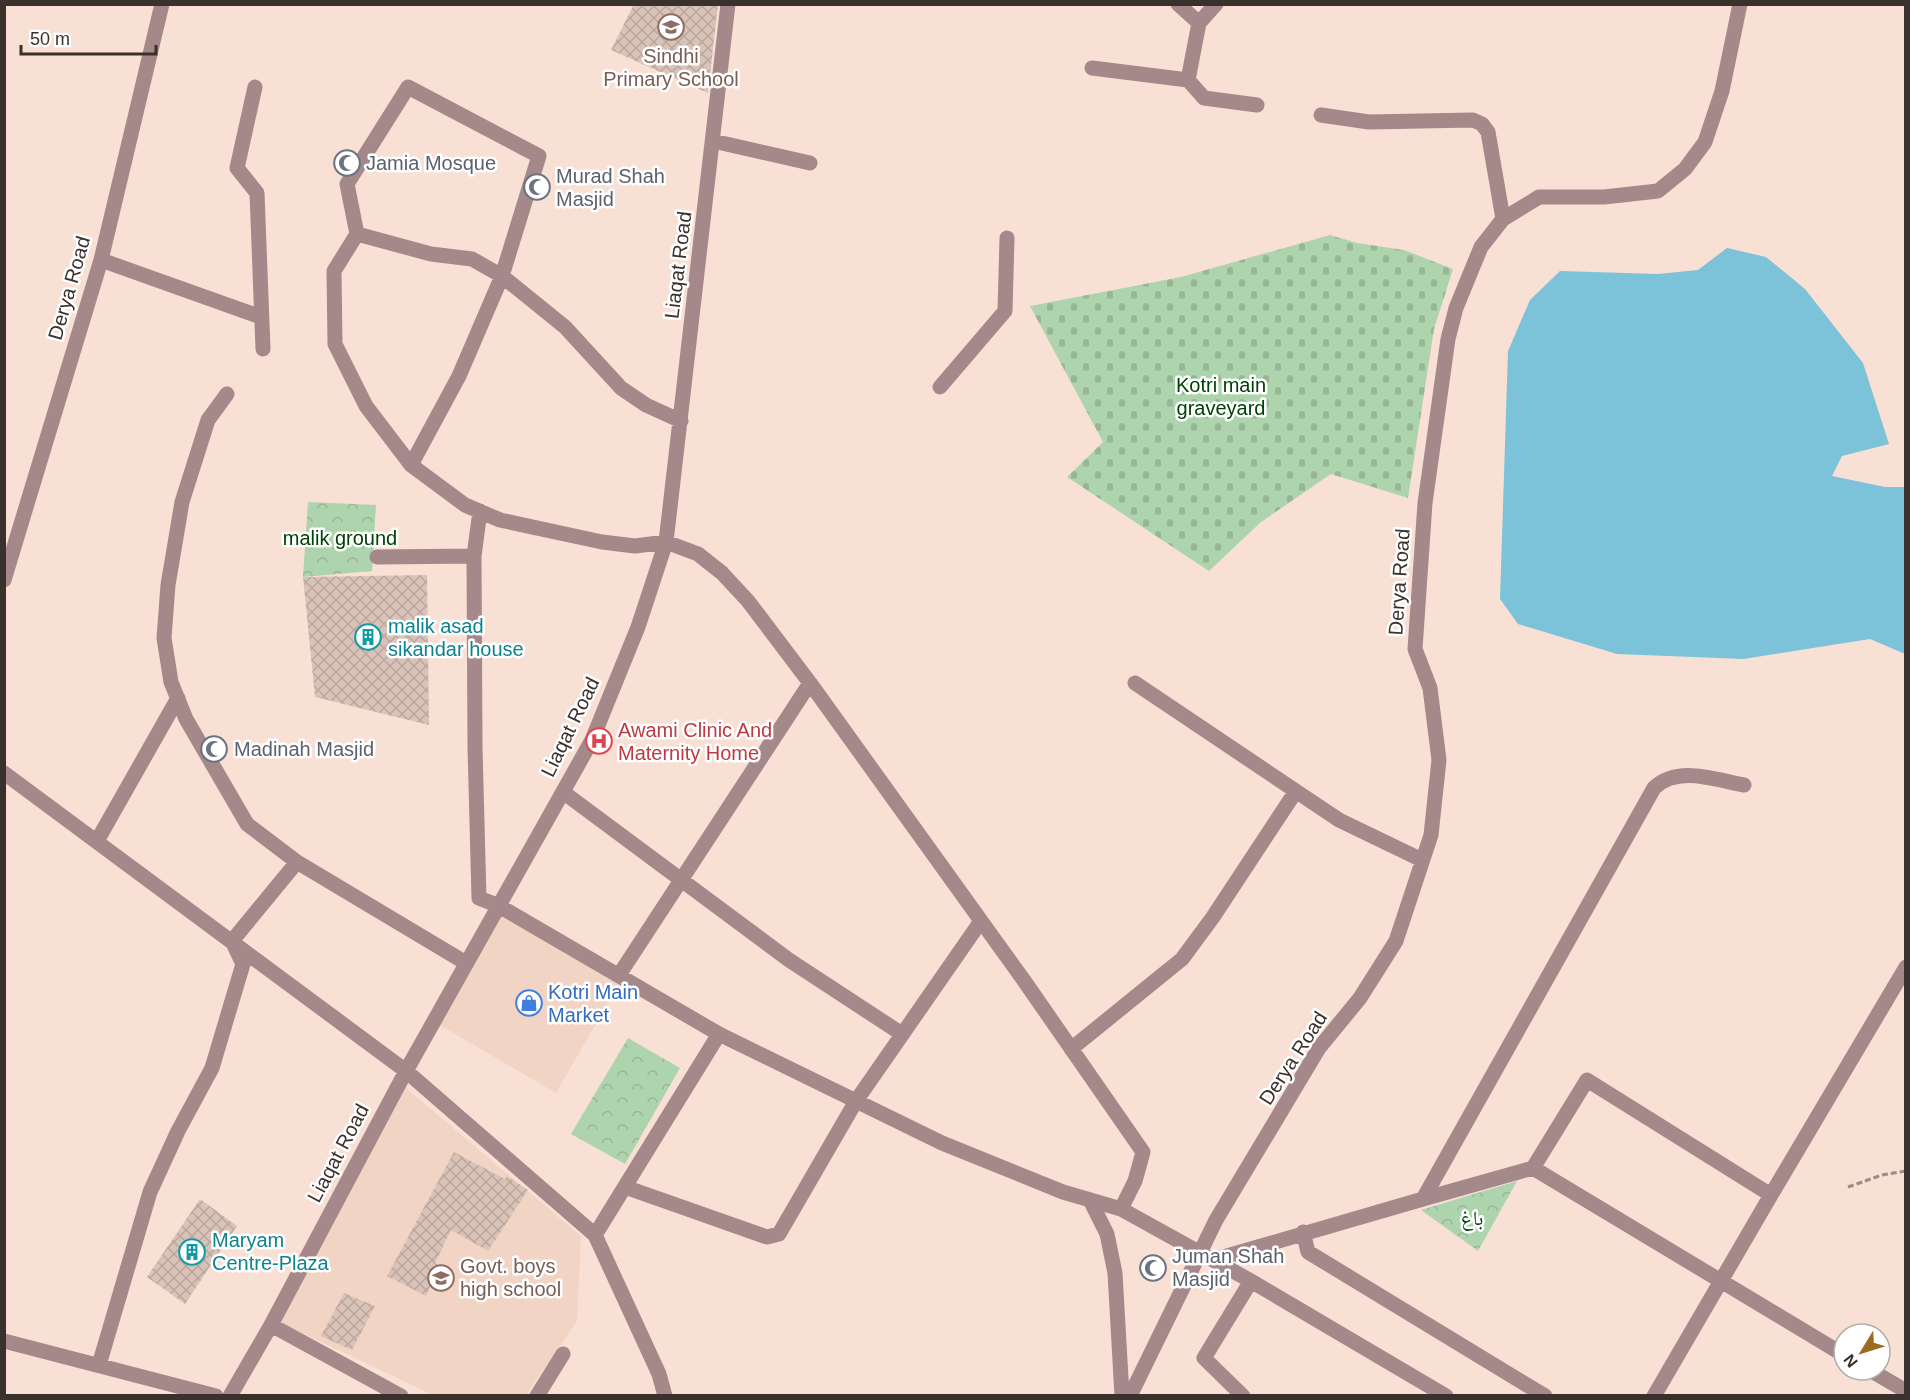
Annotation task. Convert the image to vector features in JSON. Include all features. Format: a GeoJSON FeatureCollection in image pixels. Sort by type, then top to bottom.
{"type":"FeatureCollection","features":[{"type":"Feature","properties":{"kind":"street","name":"Derya Road"},"geometry":{"type":"LineString","coordinates":[[4,580],[100,260],[162,4]]}},
{"type":"Feature","properties":{"kind":"street","name":"Liaqat Road"},"geometry":{"type":"LineString","coordinates":[[230,1395],[271,1325],[406,1071],[592,740],[638,627],[666,542],[728,4]]}},
{"type":"Feature","properties":{"kind":"street"},"geometry":{"type":"LineString","coordinates":[[1178,4],[1199,23]]}},
{"type":"Feature","properties":{"kind":"street"},"geometry":{"type":"LineString","coordinates":[[1188,80],[1199,23],[1216,4]]}},
{"type":"Feature","properties":{"kind":"street","name":"Derya Road"},"geometry":{"type":"LineString","coordinates":[[1130,1395],[1206,1257],[1216,1220],[1319,1048],[1360,998],[1396,941],[1431,835],[1439,760],[1430,688],[1415,649],[1425,503],[1448,339],[1456,308],[1481,247],[1503,219],[1539,197],[1604,197],[1658,191],[1685,169],[1706,142],[1722,91],[1740,4]]}},
{"type":"Feature","properties":{"kind":"street"},"geometry":{"type":"LineString","coordinates":[[1092,68],[1188,80],[1204,98],[1257,105]]}},
{"type":"Feature","properties":{"kind":"street"},"geometry":{"type":"LineString","coordinates":[[255,87],[237,168],[258,193],[262,350]]}},
{"type":"Feature","properties":{"kind":"street"},"geometry":{"type":"LineString","coordinates":[[411,465],[459,376],[502,276],[539,156],[408,87],[347,184],[357,234],[334,271],[335,344],[366,406],[411,465],[465,505],[500,520],[582,539],[635,546],[666,542],[698,554],[722,573],[748,601],[810,683],[1143,1152],[1135,1181],[1121,1209]]}},
{"type":"Feature","properties":{"kind":"street"},"geometry":{"type":"LineString","coordinates":[[1321,115],[1369,122],[1473,120],[1482,124],[1488,132],[1503,219]]}},
{"type":"Feature","properties":{"kind":"street"},"geometry":{"type":"LineString","coordinates":[[713,141],[810,164]]}},
{"type":"Feature","properties":{"kind":"street"},"geometry":{"type":"LineString","coordinates":[[357,234],[431,254],[472,259],[502,276],[565,327],[621,388],[646,405],[681,421]]}},
{"type":"Feature","properties":{"kind":"street"},"geometry":{"type":"LineString","coordinates":[[940,387],[1005,311],[1007,238]]}},
{"type":"Feature","properties":{"kind":"street"},"geometry":{"type":"LineString","coordinates":[[100,260],[261,317]]}},
{"type":"Feature","properties":{"kind":"street"},"geometry":{"type":"LineString","coordinates":[[227,394],[208,420],[194,459],[182,502],[168,585],[164,638],[171,682],[177,698],[186,719],[247,824],[297,862],[466,963]]}},
{"type":"Feature","properties":{"kind":"street"},"geometry":{"type":"LineString","coordinates":[[480,511],[474,556],[479,898],[499,906],[720,1034],[942,1143],[1090,1200],[1121,1209],[1251,1281],[1446,1395]]}},
{"type":"Feature","properties":{"kind":"street"},"geometry":{"type":"LineString","coordinates":[[377,556],[474,556]]}},
{"type":"Feature","properties":{"kind":"street"},"geometry":{"type":"LineString","coordinates":[[619,975],[810,683]]}},
{"type":"Feature","properties":{"kind":"street"},"geometry":{"type":"LineString","coordinates":[[1135,683],[1340,820],[1422,860]]}},
{"type":"Feature","properties":{"kind":"street"},"geometry":{"type":"LineString","coordinates":[[97,841],[177,698]]}},
{"type":"Feature","properties":{"kind":"street"},"geometry":{"type":"LineString","coordinates":[[4,774],[406,1071],[595,1235],[659,1374],[665,1395]]}},
{"type":"Feature","properties":{"kind":"street"},"geometry":{"type":"LineString","coordinates":[[1423,1199],[1654,788],[1664,778],[1683,774],[1744,785]]}},
{"type":"Feature","properties":{"kind":"street"},"geometry":{"type":"LineString","coordinates":[[1071,1049],[1182,959],[1213,917],[1296,791]]}},
{"type":"Feature","properties":{"kind":"street"},"geometry":{"type":"LineString","coordinates":[[563,792],[789,960],[902,1034]]}},
{"type":"Feature","properties":{"kind":"street"},"geometry":{"type":"LineString","coordinates":[[232,941],[297,862]]}},
{"type":"Feature","properties":{"kind":"street"},"geometry":{"type":"LineString","coordinates":[[625,1187],[767,1237],[774,1237],[778,1234],[856,1101],[981,921]]}},
{"type":"Feature","properties":{"kind":"street"},"geometry":{"type":"LineString","coordinates":[[99,1365],[150,1192],[178,1131],[212,1068],[224,1034],[243,964],[232,941]]}},
{"type":"Feature","properties":{"kind":"street"},"geometry":{"type":"LineString","coordinates":[[1654,1395],[1905,967]]}},
{"type":"Feature","properties":{"kind":"street"},"geometry":{"type":"LineString","coordinates":[[595,1235],[720,1034]]}},
{"type":"Feature","properties":{"kind":"street"},"geometry":{"type":"LineString","coordinates":[[1206,1257],[1533,1168],[1587,1080],[1771,1195]]}},
{"type":"Feature","properties":{"kind":"street"},"geometry":{"type":"LineString","coordinates":[[1533,1168],[1832,1348]]}},
{"type":"Feature","properties":{"kind":"street"},"geometry":{"type":"LineString","coordinates":[[1090,1200],[1107,1233],[1115,1273],[1122,1395]]}},
{"type":"Feature","properties":{"kind":"street"},"geometry":{"type":"LineString","coordinates":[[1303,1232],[1308,1252],[1545,1395]]}},
{"type":"Feature","properties":{"kind":"street"},"geometry":{"type":"LineString","coordinates":[[1243,1395],[1204,1358],[1251,1281]]}},
{"type":"Feature","properties":{"kind":"street"},"geometry":{"type":"LineString","coordinates":[[271,1325],[399,1395]]}},
{"type":"Feature","properties":{"kind":"street"},"geometry":{"type":"LineString","coordinates":[[4,1341],[216,1395]]}},
{"type":"Feature","properties":{"kind":"street"},"geometry":{"type":"LineString","coordinates":[[537,1395],[562,1354]]}},
{"type":"Feature","properties":{"kind":"street"},"geometry":{"type":"LineString","coordinates":[[1890,1382],[1905,1391]]}},
{"type":"Feature","properties":{"kind":"path"},"geometry":{"type":"LineString","coordinates":[[1848,1187],[1882,1175],[1905,1171]]}},
{"type":"Feature","properties":{"kind":"shaded area","name":"Kotri Main Market"},"geometry":{"type":"Polygon","coordinates":[[[500,913],[620,982],[556,1093],[438,1024],[500,913]]]}},
{"type":"Feature","properties":{"kind":"shaded area","name":"Govt. boys high school"},"geometry":{"type":"Polygon","coordinates":[[[406,1088],[581,1236],[577,1321],[526,1395],[433,1395],[279,1322],[406,1088]]]}},
{"type":"Feature","properties":{"kind":"green space","name":"Kotri main graveyard"},"geometry":{"type":"Polygon","coordinates":[[[1330,235],[1357,243],[1404,250],[1453,269],[1434,329],[1408,498],[1331,474],[1261,522],[1209,571],[1067,477],[1103,442],[1030,306],[1181,277],[1330,235]]]}},
{"type":"Feature","properties":{"kind":"green space","name":"malik ground"},"geometry":{"type":"Polygon","coordinates":[[[308,502],[376,505],[372,571],[303,577],[308,502]]]}},
{"type":"Feature","properties":{"kind":"green space"},"geometry":{"type":"Polygon","coordinates":[[[628,1038],[680,1068],[625,1164],[571,1134],[628,1038]]]}},
{"type":"Feature","properties":{"kind":"green space","name":"باغ"},"geometry":{"type":"Polygon","coordinates":[[[1517,1181],[1478,1251],[1421,1210],[1517,1181]]]}},
{"type":"Feature","properties":{"kind":"water"},"geometry":{"type":"Polygon","coordinates":[[[1727,248],[1766,257],[1805,289],[1863,363],[1889,444],[1842,456],[1832,476],[1885,487],[1905,487],[1905,654],[1870,639],[1743,659],[1617,654],[1518,624],[1500,599],[1508,351],[1530,300],[1560,271],[1658,274],[1698,270],[1727,248]]]}},
{"type":"Feature","properties":{"kind":"building","name":"Sindhi Primary School"},"geometry":{"type":"Polygon","coordinates":[[[634,4],[718,4],[708,93],[611,50],[634,4]]]}},
{"type":"Feature","properties":{"kind":"building","name":"malik asad sikandar house"},"geometry":{"type":"Polygon","coordinates":[[[427,575],[429,725],[315,697],[303,577],[427,575]]]}},
{"type":"Feature","properties":{"kind":"building"},"geometry":{"type":"Polygon","coordinates":[[[454,1152],[505,1179],[507,1176],[528,1190],[488,1251],[451,1230],[435,1263],[440,1266],[426,1296],[387,1276],[454,1152]]]}},
{"type":"Feature","properties":{"kind":"building","name":"Maryam Centre-Plaza"},"geometry":{"type":"Polygon","coordinates":[[[200,1199],[237,1226],[185,1304],[147,1277],[200,1199]]]}},
{"type":"Feature","properties":{"kind":"building"},"geometry":{"type":"Polygon","coordinates":[[[344,1293],[375,1306],[352,1350],[321,1336],[344,1293]]]}},
{"type":"Feature","properties":{"kind":"place","name":"Sindhi Primary School"},"geometry":{"type":"Point","coordinates":[671,27]}},
{"type":"Feature","properties":{"kind":"place","name":"Jamia Mosque"},"geometry":{"type":"Point","coordinates":[347,163]}},
{"type":"Feature","properties":{"kind":"place","name":"Murad Shah Masjid"},"geometry":{"type":"Point","coordinates":[537,187]}},
{"type":"Feature","properties":{"kind":"place","name":"malik asad sikandar house"},"geometry":{"type":"Point","coordinates":[368,637]}},
{"type":"Feature","properties":{"kind":"place","name":"Awami Clinic And Maternity Home"},"geometry":{"type":"Point","coordinates":[599,741]}},
{"type":"Feature","properties":{"kind":"place","name":"Madinah Masjid"},"geometry":{"type":"Point","coordinates":[214,749]}},
{"type":"Feature","properties":{"kind":"place","name":"Kotri Main Market"},"geometry":{"type":"Point","coordinates":[529,1003]}},
{"type":"Feature","properties":{"kind":"place","name":"Maryam Centre-Plaza"},"geometry":{"type":"Point","coordinates":[192,1252]}},
{"type":"Feature","properties":{"kind":"place","name":"Juman Shah Masjid"},"geometry":{"type":"Point","coordinates":[1153,1268]}},
{"type":"Feature","properties":{"kind":"place","name":"Govt. boys high school"},"geometry":{"type":"Point","coordinates":[441,1278]}}]}
